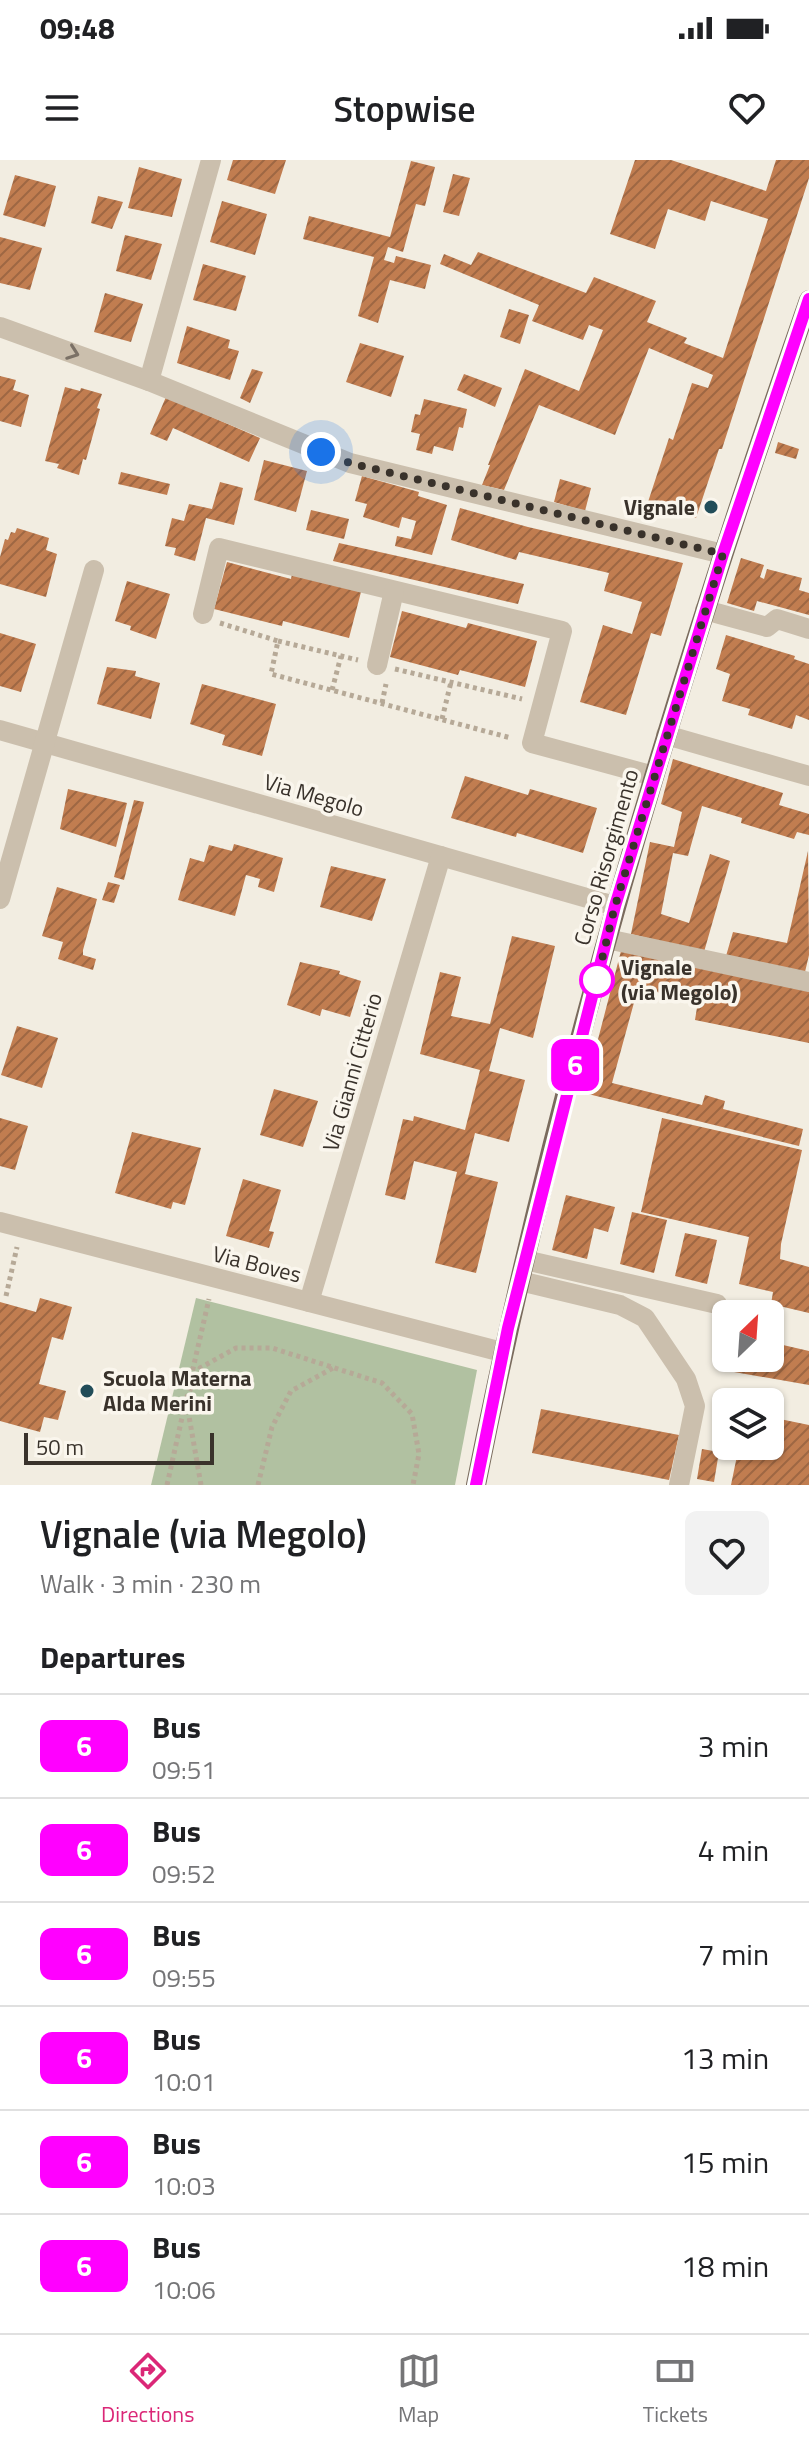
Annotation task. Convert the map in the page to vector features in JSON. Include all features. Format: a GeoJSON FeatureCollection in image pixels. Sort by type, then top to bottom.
{"type":"FeatureCollection","features":[{"type":"Feature","properties":{"kind":"main road","name":"Corso Risorgimento"},"geometry":{"type":"LineString","coordinates":[[476,1485],[502,1352],[615,906],[723,554],[807,309]]}},
{"type":"Feature","properties":{"kind":"street"},"geometry":{"type":"LineString","coordinates":[[149,381],[211,160]]}},
{"type":"Feature","properties":{"kind":"street"},"geometry":{"type":"LineString","coordinates":[[0,327],[149,381],[350,463],[723,554]]}},
{"type":"Feature","properties":{"kind":"street"},"geometry":{"type":"LineString","coordinates":[[203,614],[219,548],[562,631],[532,743],[654,776]]}},
{"type":"Feature","properties":{"kind":"street"},"geometry":{"type":"LineString","coordinates":[[0,899],[94,570]]}},
{"type":"Feature","properties":{"kind":"street"},"geometry":{"type":"LineString","coordinates":[[377,665],[394,591]]}},
{"type":"Feature","properties":{"kind":"street"},"geometry":{"type":"LineString","coordinates":[[705,610],[767,627],[777,619],[809,629]]}},
{"type":"Feature","properties":{"kind":"street","name":"Via Megolo"},"geometry":{"type":"LineString","coordinates":[[0,730],[615,906]]}},
{"type":"Feature","properties":{"kind":"street"},"geometry":{"type":"LineString","coordinates":[[666,735],[809,776]]}},
{"type":"Feature","properties":{"kind":"street","name":"Via Gianni Citterio"},"geometry":{"type":"LineString","coordinates":[[309,1302],[441,856]]}},
{"type":"Feature","properties":{"kind":"street"},"geometry":{"type":"LineString","coordinates":[[607,939],[809,982]]}},
{"type":"Feature","properties":{"kind":"street","name":"Via Boves"},"geometry":{"type":"LineString","coordinates":[[0,1222],[502,1352]]}},
{"type":"Feature","properties":{"kind":"street"},"geometry":{"type":"LineString","coordinates":[[525,1260],[712,1303]]}},
{"type":"Feature","properties":{"kind":"street"},"geometry":{"type":"LineString","coordinates":[[520,1281],[620,1305],[645,1318],[686,1379],[695,1406],[679,1485]]}},
{"type":"Feature","properties":{"kind":"path"},"geometry":{"type":"LineString","coordinates":[[203,614],[205,618],[278,641],[543,704]]}},
{"type":"Feature","properties":{"kind":"path"},"geometry":{"type":"LineString","coordinates":[[278,641],[271,674],[532,743]]}},
{"type":"Feature","properties":{"kind":"path"},"geometry":{"type":"LineString","coordinates":[[332,690],[341,656]]}},
{"type":"Feature","properties":{"kind":"path"},"geometry":{"type":"LineString","coordinates":[[442,719],[451,682]]}},
{"type":"Feature","properties":{"kind":"path"},"geometry":{"type":"LineString","coordinates":[[6,1296],[17,1247]]}},
{"type":"Feature","properties":{"kind":"path"},"geometry":{"type":"LineString","coordinates":[[167,1485],[214,1277]]}},
{"type":"Feature","properties":{"kind":"path"},"geometry":{"type":"LineString","coordinates":[[201,1485],[186,1399],[200,1368],[236,1348],[272,1348],[382,1383],[412,1414],[419,1454],[413,1485]]}},
{"type":"Feature","properties":{"kind":"path"},"geometry":{"type":"LineString","coordinates":[[258,1485],[272,1427],[291,1391],[334,1367]]}},
{"type":"Feature","properties":{"kind":"green space"},"geometry":{"type":"Polygon","coordinates":[[[196,1298],[477,1370],[455,1485],[151,1485],[196,1298]]]}},
{"type":"Feature","properties":{"kind":"building"},"geometry":{"type":"Polygon","coordinates":[[[233,160],[286,160],[275,194],[227,180],[233,160]]]}},
{"type":"Feature","properties":{"kind":"building"},"geometry":{"type":"Polygon","coordinates":[[[635,160],[671,160],[766,191],[776,160],[809,160],[809,178],[722,449],[719,449],[696,518],[673,513],[648,502],[669,438],[673,440],[692,383],[708,388],[713,375],[649,348],[615,435],[539,405],[504,490],[482,485],[525,369],[579,391],[603,330],[589,325],[583,340],[532,321],[539,305],[440,264],[444,254],[471,265],[478,252],[586,293],[594,277],[656,301],[647,322],[687,338],[684,343],[723,358],[768,219],[711,201],[705,221],[668,209],[655,249],[610,234],[635,160]]]}},
{"type":"Feature","properties":{"kind":"building"},"geometry":{"type":"Polygon","coordinates":[[[411,161],[435,167],[425,206],[416,204],[403,252],[388,247],[384,260],[394,263],[396,256],[431,265],[425,289],[390,280],[378,323],[358,316],[374,257],[303,239],[309,216],[390,237],[411,161]]]}},
{"type":"Feature","properties":{"kind":"building"},"geometry":{"type":"Polygon","coordinates":[[[139,167],[182,179],[172,217],[128,208],[139,167]]]}},
{"type":"Feature","properties":{"kind":"building"},"geometry":{"type":"Polygon","coordinates":[[[453,174],[470,178],[459,216],[443,212],[453,174]]]}},
{"type":"Feature","properties":{"kind":"building"},"geometry":{"type":"Polygon","coordinates":[[[15,175],[56,186],[45,227],[3,215],[15,175]]]}},
{"type":"Feature","properties":{"kind":"building"},"geometry":{"type":"Polygon","coordinates":[[[98,196],[123,202],[112,229],[91,223],[98,196]]]}},
{"type":"Feature","properties":{"kind":"building"},"geometry":{"type":"Polygon","coordinates":[[[222,201],[267,214],[255,255],[210,242],[222,201]]]}},
{"type":"Feature","properties":{"kind":"building"},"geometry":{"type":"Polygon","coordinates":[[[125,235],[162,244],[151,280],[116,271],[125,235]]]}},
{"type":"Feature","properties":{"kind":"building"},"geometry":{"type":"Polygon","coordinates":[[[0,237],[42,248],[30,290],[0,283],[0,237]]]}},
{"type":"Feature","properties":{"kind":"building"},"geometry":{"type":"Polygon","coordinates":[[[203,264],[246,276],[236,311],[193,300],[203,264]]]}},
{"type":"Feature","properties":{"kind":"building"},"geometry":{"type":"Polygon","coordinates":[[[105,293],[143,304],[131,342],[94,332],[105,293]]]}},
{"type":"Feature","properties":{"kind":"building"},"geometry":{"type":"Polygon","coordinates":[[[509,309],[529,315],[520,344],[500,337],[509,309]]]}},
{"type":"Feature","properties":{"kind":"building"},"geometry":{"type":"Polygon","coordinates":[[[187,326],[230,340],[228,348],[239,351],[230,380],[177,363],[187,326]]]}},
{"type":"Feature","properties":{"kind":"building"},"geometry":{"type":"Polygon","coordinates":[[[360,343],[404,356],[391,397],[346,382],[360,343]]]}},
{"type":"Feature","properties":{"kind":"building"},"geometry":{"type":"Polygon","coordinates":[[[252,369],[263,372],[250,403],[240,398],[252,369]]]}},
{"type":"Feature","properties":{"kind":"building"},"geometry":{"type":"Polygon","coordinates":[[[464,374],[502,388],[495,407],[457,390],[464,374]]]}},
{"type":"Feature","properties":{"kind":"building"},"geometry":{"type":"Polygon","coordinates":[[[0,376],[16,380],[13,390],[29,395],[21,427],[0,421],[0,376]]]}},
{"type":"Feature","properties":{"kind":"building"},"geometry":{"type":"Polygon","coordinates":[[[65,387],[102,394],[86,460],[83,459],[79,475],[57,468],[59,464],[45,461],[65,387]]]}},
{"type":"Feature","properties":{"kind":"building"},"geometry":{"type":"Polygon","coordinates":[[[166,397],[260,438],[249,462],[173,428],[167,441],[150,434],[166,397]]]}},
{"type":"Feature","properties":{"kind":"building"},"geometry":{"type":"Polygon","coordinates":[[[424,399],[467,409],[453,451],[434,446],[432,454],[416,450],[420,434],[411,432],[415,414],[420,415],[424,399]]]}},
{"type":"Feature","properties":{"kind":"building"},"geometry":{"type":"Polygon","coordinates":[[[778,442],[799,449],[796,459],[775,453],[778,442]]]}},
{"type":"Feature","properties":{"kind":"building"},"geometry":{"type":"Polygon","coordinates":[[[264,460],[307,471],[296,512],[254,500],[264,460]]]}},
{"type":"Feature","properties":{"kind":"building"},"geometry":{"type":"Polygon","coordinates":[[[121,472],[170,484],[167,495],[118,484],[121,472]]]}},
{"type":"Feature","properties":{"kind":"building"},"geometry":{"type":"Polygon","coordinates":[[[362,476],[419,492],[418,496],[447,505],[432,555],[395,546],[397,536],[411,539],[416,521],[402,517],[399,528],[363,517],[367,504],[355,501],[362,476]]]}},
{"type":"Feature","properties":{"kind":"building"},"geometry":{"type":"Polygon","coordinates":[[[560,479],[591,488],[585,511],[554,502],[560,479]]]}},
{"type":"Feature","properties":{"kind":"building"},"geometry":{"type":"Polygon","coordinates":[[[220,482],[243,488],[234,525],[206,518],[195,561],[174,555],[176,548],[165,546],[172,518],[184,521],[189,504],[212,509],[220,482]]]}},
{"type":"Feature","properties":{"kind":"building"},"geometry":{"type":"Polygon","coordinates":[[[460,508],[683,563],[661,636],[651,633],[626,715],[580,702],[603,625],[632,634],[642,602],[604,591],[609,573],[519,552],[516,560],[451,540],[460,508]]]}},
{"type":"Feature","properties":{"kind":"building"},"geometry":{"type":"Polygon","coordinates":[[[311,510],[349,519],[344,539],[306,530],[311,510]]]}},
{"type":"Feature","properties":{"kind":"building"},"geometry":{"type":"Polygon","coordinates":[[[17,528],[49,538],[46,550],[57,554],[46,597],[0,584],[0,557],[5,539],[8,540],[17,528]]]}},
{"type":"Feature","properties":{"kind":"building"},"geometry":{"type":"Polygon","coordinates":[[[339,543],[524,584],[518,604],[333,561],[339,543]]]}},
{"type":"Feature","properties":{"kind":"building"},"geometry":{"type":"Polygon","coordinates":[[[741,558],[764,565],[760,577],[764,579],[767,569],[802,578],[799,590],[809,593],[809,615],[757,601],[754,611],[727,603],[741,558]]]}},
{"type":"Feature","properties":{"kind":"building"},"geometry":{"type":"Polygon","coordinates":[[[227,562],[291,579],[292,574],[361,592],[349,638],[283,621],[282,626],[214,609],[227,562]]]}},
{"type":"Feature","properties":{"kind":"building"},"geometry":{"type":"Polygon","coordinates":[[[127,581],[170,594],[156,639],[115,621],[127,581]]]}},
{"type":"Feature","properties":{"kind":"building"},"geometry":{"type":"Polygon","coordinates":[[[402,611],[466,628],[468,623],[537,641],[525,687],[460,670],[458,675],[390,657],[402,611]]]}},
{"type":"Feature","properties":{"kind":"building"},"geometry":{"type":"Polygon","coordinates":[[[0,633],[36,644],[21,692],[0,686],[0,633]]]}},
{"type":"Feature","properties":{"kind":"building"},"geometry":{"type":"Polygon","coordinates":[[[726,635],[795,656],[794,659],[809,664],[809,720],[796,715],[792,729],[748,715],[750,709],[722,701],[730,674],[716,669],[726,635]]]}},
{"type":"Feature","properties":{"kind":"building"},"geometry":{"type":"Polygon","coordinates":[[[107,667],[136,671],[135,676],[160,683],[151,719],[97,704],[107,667]]]}},
{"type":"Feature","properties":{"kind":"building"},"geometry":{"type":"Polygon","coordinates":[[[202,684],[276,704],[262,756],[222,745],[225,735],[190,724],[202,684]]]}},
{"type":"Feature","properties":{"kind":"building"},"geometry":{"type":"Polygon","coordinates":[[[673,759],[783,793],[779,805],[809,814],[809,835],[797,832],[794,839],[741,823],[742,818],[702,806],[688,856],[673,853],[661,914],[689,923],[710,854],[730,861],[704,952],[631,934],[650,842],[674,847],[682,812],[661,804],[673,759]]]}},
{"type":"Feature","properties":{"kind":"building"},"geometry":{"type":"Polygon","coordinates":[[[465,776],[528,795],[530,789],[597,808],[583,853],[517,833],[516,837],[451,818],[465,776]]]}},
{"type":"Feature","properties":{"kind":"building"},"geometry":{"type":"Polygon","coordinates":[[[68,789],[127,803],[116,847],[60,829],[68,789]]]}},
{"type":"Feature","properties":{"kind":"building"},"geometry":{"type":"Polygon","coordinates":[[[134,800],[144,802],[124,880],[114,877],[134,800]]]}},
{"type":"Feature","properties":{"kind":"building"},"geometry":{"type":"Polygon","coordinates":[[[234,844],[283,858],[274,892],[258,887],[260,879],[246,875],[235,916],[178,900],[190,858],[204,862],[209,845],[232,851],[234,844]]]}},
{"type":"Feature","properties":{"kind":"building"},"geometry":{"type":"Polygon","coordinates":[[[808,851],[809,955],[805,972],[726,956],[733,932],[787,943],[808,851]]]}},
{"type":"Feature","properties":{"kind":"building"},"geometry":{"type":"Polygon","coordinates":[[[331,866],[386,879],[372,921],[320,907],[331,866]]]}},
{"type":"Feature","properties":{"kind":"building"},"geometry":{"type":"Polygon","coordinates":[[[108,882],[120,885],[114,903],[102,900],[108,882]]]}},
{"type":"Feature","properties":{"kind":"building"},"geometry":{"type":"Polygon","coordinates":[[[57,887],[97,899],[83,950],[83,955],[96,959],[93,970],[58,959],[63,942],[42,936],[57,887]]]}},
{"type":"Feature","properties":{"kind":"building"},"geometry":{"type":"Polygon","coordinates":[[[512,936],[555,946],[533,1038],[500,1028],[489,1071],[525,1080],[509,1142],[475,1133],[465,1174],[498,1182],[476,1273],[435,1263],[457,1172],[414,1161],[405,1200],[385,1195],[403,1119],[413,1121],[414,1116],[465,1130],[480,1070],[420,1054],[440,972],[461,977],[451,1016],[490,1024],[512,936]]]}},
{"type":"Feature","properties":{"kind":"building"},"geometry":{"type":"Polygon","coordinates":[[[621,951],[809,990],[809,1043],[695,1020],[698,1001],[638,988],[612,1083],[702,1105],[705,1095],[725,1101],[723,1109],[803,1129],[799,1146],[584,1093],[621,951]]]}},
{"type":"Feature","properties":{"kind":"building"},"geometry":{"type":"Polygon","coordinates":[[[300,962],[340,971],[339,974],[361,981],[350,1017],[322,1009],[320,1016],[287,1005],[300,962]]]}},
{"type":"Feature","properties":{"kind":"building"},"geometry":{"type":"Polygon","coordinates":[[[17,1026],[58,1038],[42,1088],[1,1075],[17,1026]]]}},
{"type":"Feature","properties":{"kind":"building"},"geometry":{"type":"Polygon","coordinates":[[[274,1089],[318,1101],[303,1147],[260,1135],[274,1089]]]}},
{"type":"Feature","properties":{"kind":"building"},"geometry":{"type":"Polygon","coordinates":[[[0,1118],[28,1126],[15,1170],[0,1166],[0,1118]]]}},
{"type":"Feature","properties":{"kind":"building"},"geometry":{"type":"Polygon","coordinates":[[[662,1118],[802,1150],[780,1259],[809,1267],[809,1313],[784,1307],[784,1300],[772,1300],[773,1292],[739,1284],[749,1237],[641,1212],[662,1118]]]}},
{"type":"Feature","properties":{"kind":"building"},"geometry":{"type":"Polygon","coordinates":[[[132,1132],[201,1148],[185,1205],[173,1202],[171,1209],[115,1193],[132,1132]]]}},
{"type":"Feature","properties":{"kind":"building"},"geometry":{"type":"Polygon","coordinates":[[[243,1179],[281,1190],[269,1231],[274,1232],[269,1248],[226,1236],[243,1179]]]}},
{"type":"Feature","properties":{"kind":"building"},"geometry":{"type":"Polygon","coordinates":[[[566,1195],[615,1207],[608,1232],[594,1228],[587,1259],[552,1250],[566,1195]]]}},
{"type":"Feature","properties":{"kind":"building"},"geometry":{"type":"Polygon","coordinates":[[[632,1212],[667,1220],[654,1273],[620,1264],[632,1212]]]}},
{"type":"Feature","properties":{"kind":"building"},"geometry":{"type":"Polygon","coordinates":[[[685,1233],[717,1240],[707,1284],[675,1276],[685,1233]]]}},
{"type":"Feature","properties":{"kind":"building"},"geometry":{"type":"Polygon","coordinates":[[[40,1298],[72,1307],[63,1340],[52,1337],[39,1384],[66,1391],[58,1420],[44,1417],[40,1432],[0,1421],[0,1302],[36,1312],[40,1298]]]}},
{"type":"Feature","properties":{"kind":"building"},"geometry":{"type":"Polygon","coordinates":[[[784,1345],[809,1351],[809,1385],[734,1372],[784,1372],[784,1345]]]}},
{"type":"Feature","properties":{"kind":"building"},"geometry":{"type":"Polygon","coordinates":[[[541,1409],[679,1435],[669,1480],[532,1453],[541,1409]]]}},
{"type":"Feature","properties":{"kind":"building"},"geometry":{"type":"Polygon","coordinates":[[[784,1420],[809,1425],[809,1485],[731,1485],[736,1460],[784,1460],[784,1420]]]}},
{"type":"Feature","properties":{"kind":"building"},"geometry":{"type":"Polygon","coordinates":[[[702,1449],[712,1451],[712,1460],[718,1460],[714,1482],[697,1479],[702,1449]]]}},
{"type":"Feature","properties":{"kind":"bus line","name":"6"},"geometry":{"type":"LineString","coordinates":[[476,1485],[502,1352],[615,906],[723,554],[809,299]]}},
{"type":"Feature","properties":{"kind":"place","name":"Vignale"},"geometry":{"type":"Point","coordinates":[711,507]}},
{"type":"Feature","properties":{"kind":"place","name":"Vignale (via Megolo)"},"geometry":{"type":"Point","coordinates":[597,980]}},
{"type":"Feature","properties":{"kind":"place","name":"Scuola Materna Alda Merini"},"geometry":{"type":"Point","coordinates":[87,1391]}},
{"type":"Feature","properties":{"kind":"route"},"geometry":{"type":"LineString","coordinates":[[321,452],[350,463],[723,554],[615,906],[597,980]]}}]}
